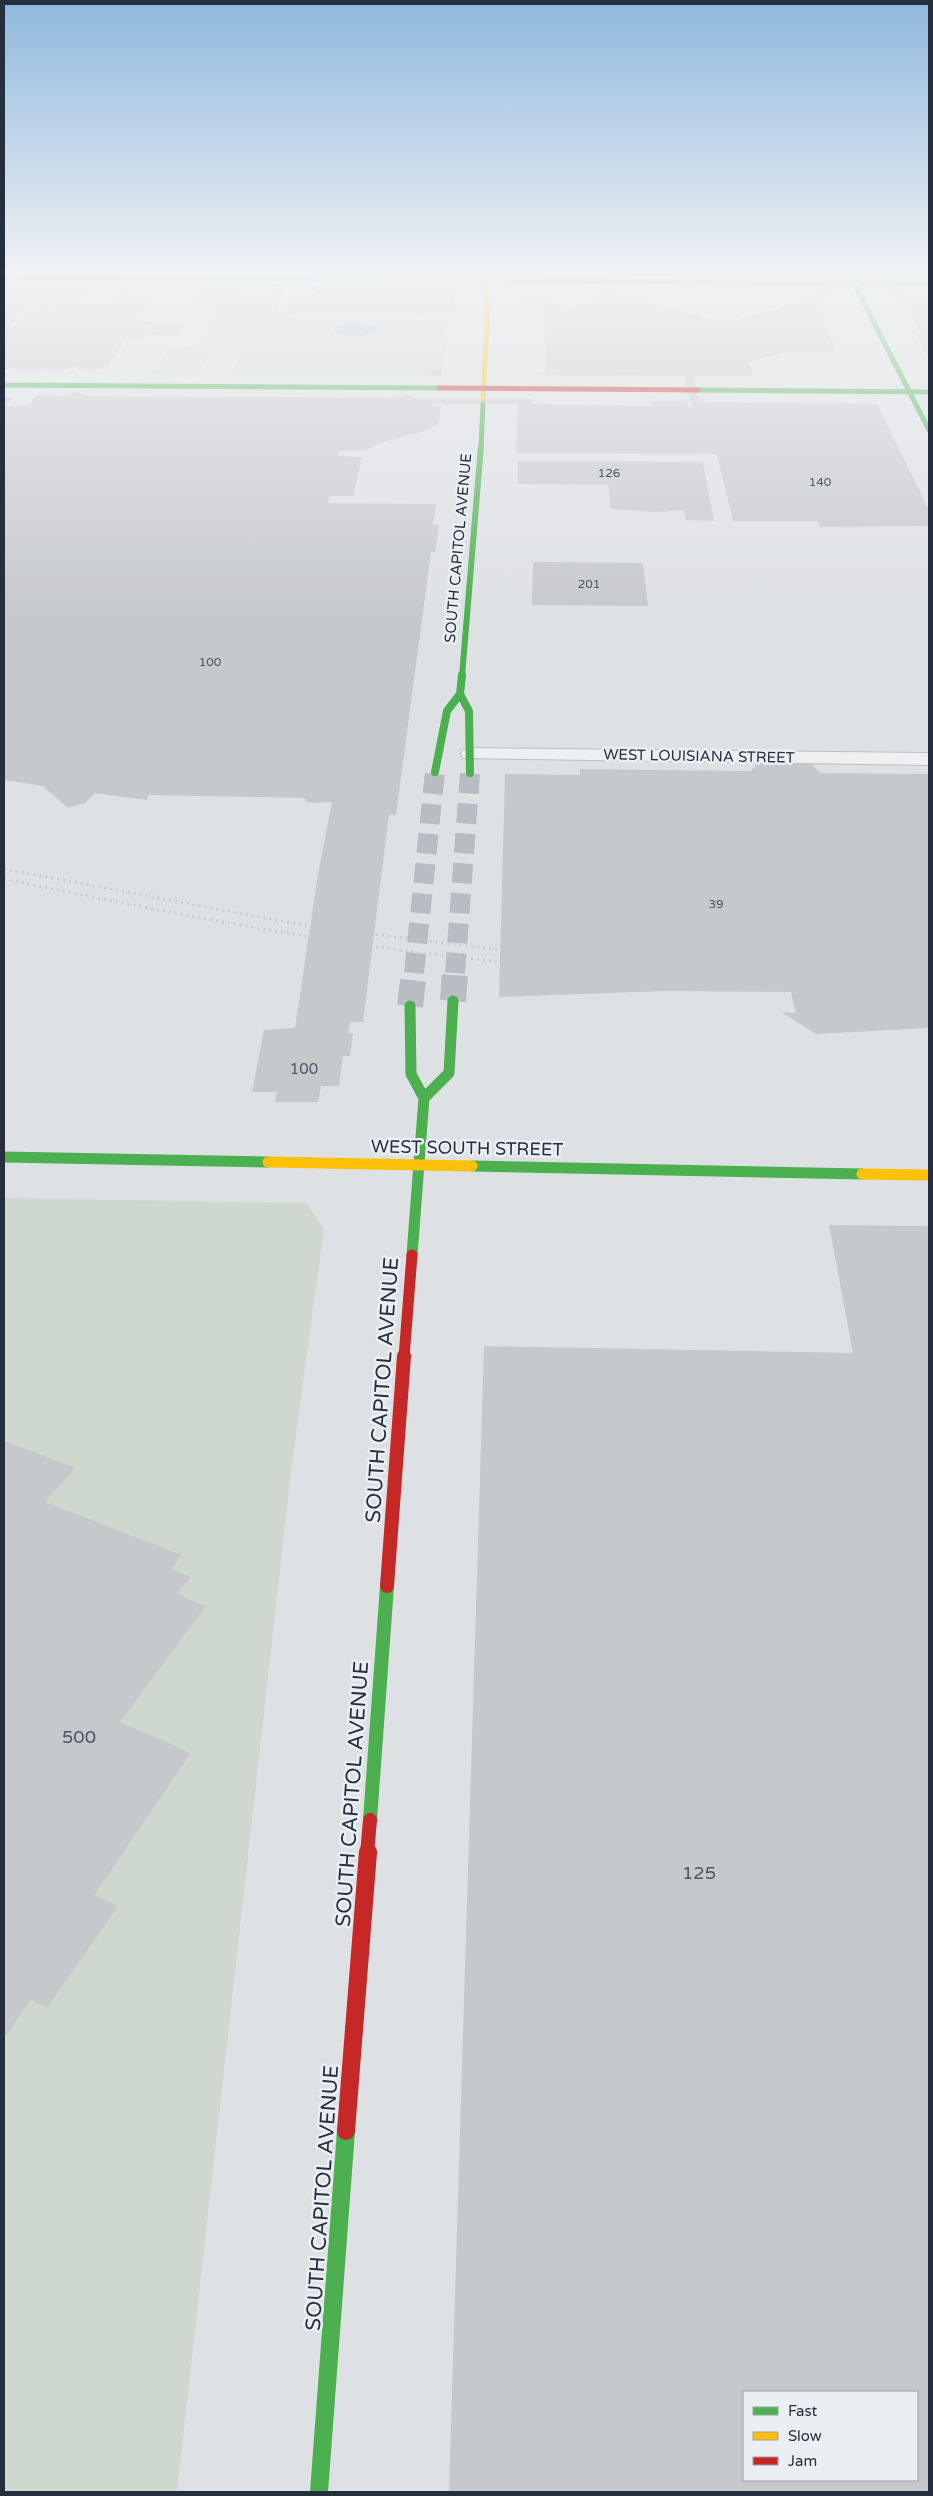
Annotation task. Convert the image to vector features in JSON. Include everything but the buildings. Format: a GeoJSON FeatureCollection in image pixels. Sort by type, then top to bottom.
{"type":"FeatureCollection","features":[{"type":"Feature","properties":{"kind":"main road"},"geometry":{"type":"LineString","coordinates":[[63,386],[483,397],[929,392]]}},
{"type":"Feature","properties":{"kind":"main road","name":"SOUTH CAPITOL AVENUE"},"geometry":{"type":"LineString","coordinates":[[435,772],[447,711],[460,694],[481,457],[484,386]]}},
{"type":"Feature","properties":{"kind":"main road"},"geometry":{"type":"LineString","coordinates":[[907,386],[929,430]]}},
{"type":"Feature","properties":{"kind":"main road","name":"SOUTH CAPITOL AVENUE"},"geometry":{"type":"LineString","coordinates":[[460,694],[469,710],[470,773]]}},
{"type":"Feature","properties":{"kind":"main road"},"geometry":{"type":"LineString","coordinates":[[410,1006],[411,1074],[424,1098],[449,1073],[453,1001]]}},
{"type":"Feature","properties":{"kind":"main road","name":"SOUTH CAPITOL AVENUE"},"geometry":{"type":"LineString","coordinates":[[319,2492],[424,1098]]}},
{"type":"Feature","properties":{"kind":"main road","name":"WEST SOUTH STREET"},"geometry":{"type":"LineString","coordinates":[[4,1157],[929,1174]]}},
{"type":"Feature","properties":{"kind":"street","name":"WEST LOUISIANA STREET"},"geometry":{"type":"LineString","coordinates":[[470,754],[929,759]]}},
{"type":"Feature","properties":{"kind":"shaded area"},"geometry":{"type":"Polygon","coordinates":[[[4,1198],[306,1203],[324,1229],[291,1471],[177,2492],[4,2492],[4,1198]]]}},
{"type":"Feature","properties":{"kind":"tunnel"},"geometry":{"type":"LineString","coordinates":[[414,973],[435,772]]}},
{"type":"Feature","properties":{"kind":"tunnel"},"geometry":{"type":"LineString","coordinates":[[455,973],[470,773]]}},
{"type":"Feature","properties":{"kind":"tunnel"},"geometry":{"type":"LineString","coordinates":[[410,1006],[414,972]]}},
{"type":"Feature","properties":{"kind":"tunnel"},"geometry":{"type":"LineString","coordinates":[[453,1001],[455,972]]}},
{"type":"Feature","properties":{"kind":"railway"},"geometry":{"type":"LineString","coordinates":[[4,869],[313,927],[501,950]]}},
{"type":"Feature","properties":{"kind":"railway"},"geometry":{"type":"LineString","coordinates":[[4,879],[251,927],[376,947],[501,962]]}},
{"type":"Feature","properties":{"kind":"traffic: fast"},"geometry":{"type":"LineString","coordinates":[[219,386],[439,388]]}},
{"type":"Feature","properties":{"kind":"traffic: fast"},"geometry":{"type":"LineString","coordinates":[[907,386],[929,430]]}},
{"type":"Feature","properties":{"kind":"traffic: fast"},"geometry":{"type":"LineString","coordinates":[[698,390],[929,392]]}},
{"type":"Feature","properties":{"kind":"traffic: fast"},"geometry":{"type":"LineString","coordinates":[[435,772],[447,711],[460,694],[481,457],[483,404]]}},
{"type":"Feature","properties":{"kind":"traffic: fast"},"geometry":{"type":"LineString","coordinates":[[460,694],[469,711],[470,773]]}},
{"type":"Feature","properties":{"kind":"traffic: fast"},"geometry":{"type":"LineString","coordinates":[[424,1098],[449,1073],[453,1001]]}},
{"type":"Feature","properties":{"kind":"traffic: fast"},"geometry":{"type":"LineString","coordinates":[[410,1006],[411,1074],[424,1098],[412,1255]]}},
{"type":"Feature","properties":{"kind":"traffic: fast"},"geometry":{"type":"LineString","coordinates":[[4,1157],[268,1162]]}},
{"type":"Feature","properties":{"kind":"traffic: fast"},"geometry":{"type":"LineString","coordinates":[[472,1166],[862,1174]]}},
{"type":"Feature","properties":{"kind":"traffic: fast"},"geometry":{"type":"LineString","coordinates":[[370,1820],[387,1586]]}},
{"type":"Feature","properties":{"kind":"traffic: fast"},"geometry":{"type":"LineString","coordinates":[[319,2492],[346,2131]]}},
{"type":"Feature","properties":{"kind":"traffic: slow"},"geometry":{"type":"LineString","coordinates":[[483,399],[484,386]]}},
{"type":"Feature","properties":{"kind":"traffic: slow"},"geometry":{"type":"LineString","coordinates":[[268,1162],[472,1166]]}},
{"type":"Feature","properties":{"kind":"traffic: slow"},"geometry":{"type":"LineString","coordinates":[[862,1174],[929,1175]]}},
{"type":"Feature","properties":{"kind":"traffic: jam"},"geometry":{"type":"LineString","coordinates":[[439,388],[698,390]]}},
{"type":"Feature","properties":{"kind":"traffic: jam"},"geometry":{"type":"LineString","coordinates":[[387,1586],[412,1255]]}},
{"type":"Feature","properties":{"kind":"traffic: jam"},"geometry":{"type":"LineString","coordinates":[[346,2131],[370,1820]]}}]}
